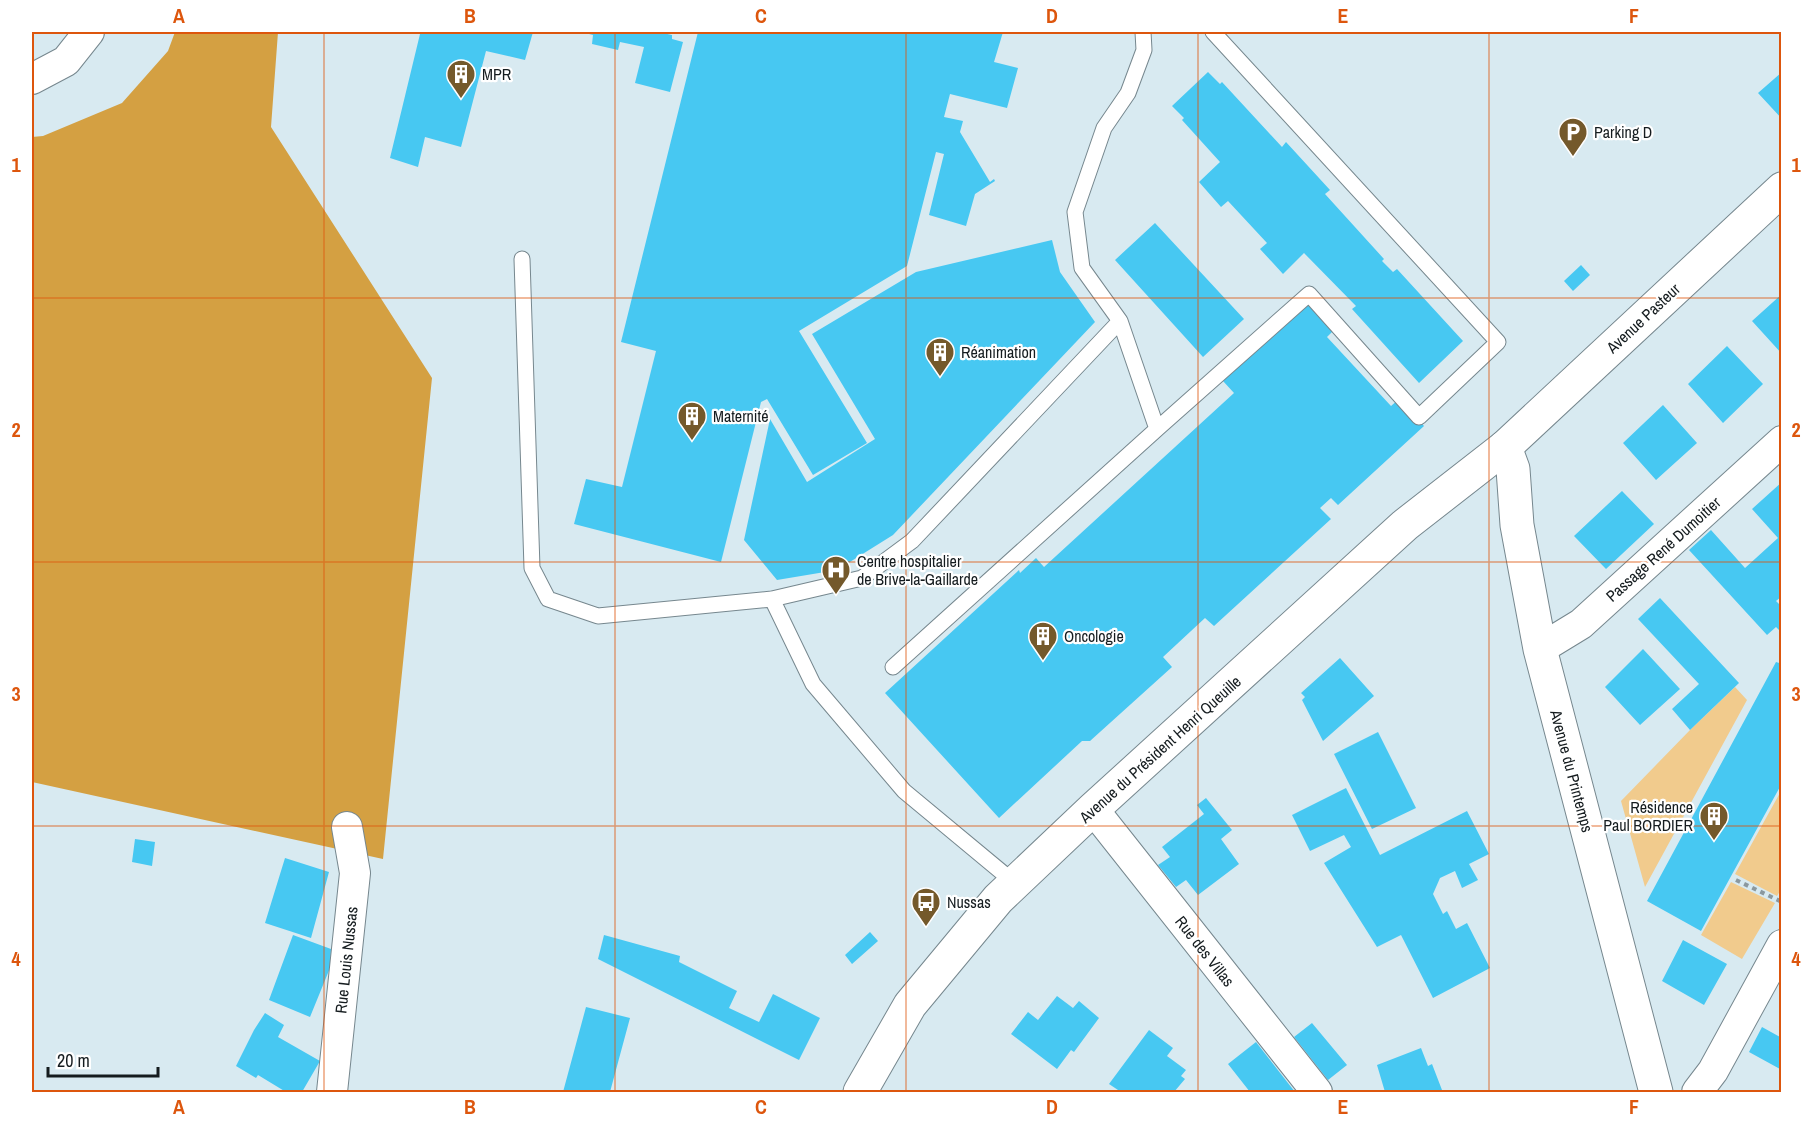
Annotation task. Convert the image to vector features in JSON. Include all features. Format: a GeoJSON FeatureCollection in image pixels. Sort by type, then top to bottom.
{"type":"FeatureCollection","features":[{"type":"Feature","properties":{"kind":"main road","name":"Avenue Pasteur"},"geometry":{"type":"LineString","coordinates":[[1505,447],[1782,189]]}},
{"type":"Feature","properties":{"kind":"main road","name":"Avenue du Printemps"},"geometry":{"type":"LineString","coordinates":[[1505,447],[1513,469],[1517,525],[1540,650],[1656,1092]]}},
{"type":"Feature","properties":{"kind":"main road","name":"Avenue du Président Henri Queuille"},"geometry":{"type":"LineString","coordinates":[[860,1092],[910,1005],[998,900],[1093,809],[1405,525],[1505,447]]}},
{"type":"Feature","properties":{"kind":"street"},"geometry":{"type":"LineString","coordinates":[[32,78],[66,61],[88,32]]}},
{"type":"Feature","properties":{"kind":"street","name":"Passage René Dumoitier"},"geometry":{"type":"LineString","coordinates":[[1540,650],[1581,624],[1782,441]]}},
{"type":"Feature","properties":{"kind":"street","name":"Rue des Villas"},"geometry":{"type":"LineString","coordinates":[[1093,809],[1317,1092]]}},
{"type":"Feature","properties":{"kind":"street","name":"Rue Louis Nussas"},"geometry":{"type":"LineString","coordinates":[[332,1092],[355,873],[347,827]]}},
{"type":"Feature","properties":{"kind":"street"},"geometry":{"type":"LineString","coordinates":[[1697,1092],[1713,1071],[1782,945]]}},
{"type":"Feature","properties":{"kind":"lane"},"geometry":{"type":"LineString","coordinates":[[1143,32],[1144,50],[1128,93],[1104,128],[1075,212],[1082,268],[1120,321],[1157,429]]}},
{"type":"Feature","properties":{"kind":"lane"},"geometry":{"type":"LineString","coordinates":[[893,667],[1309,294],[1419,417],[1498,342],[1213,32]]}},
{"type":"Feature","properties":{"kind":"lane"},"geometry":{"type":"LineString","coordinates":[[522,259],[532,568],[548,599],[598,616],[772,599],[862,578],[912,541],[1120,321]]}},
{"type":"Feature","properties":{"kind":"lane"},"geometry":{"type":"LineString","coordinates":[[772,599],[813,684],[904,791],[1016,884]]}},
{"type":"Feature","properties":{"kind":"path"},"geometry":{"type":"LineString","coordinates":[[1736,880],[1782,902]]}},
{"type":"Feature","properties":{"kind":"shaded area"},"geometry":{"type":"Polygon","coordinates":[[[175,32],[278,32],[271,127],[432,378],[383,859],[32,782],[32,137],[43,136],[122,103],[168,51],[175,32]]]}},
{"type":"Feature","properties":{"kind":"shaded area"},"geometry":{"type":"Polygon","coordinates":[[[1735,687],[1747,700],[1645,887],[1621,801],[1735,687]]]}},
{"type":"Feature","properties":{"kind":"shaded area"},"geometry":{"type":"Polygon","coordinates":[[[1781,791],[1782,888],[1777,896],[1735,874],[1781,791]]]}},
{"type":"Feature","properties":{"kind":"shaded area"},"geometry":{"type":"Polygon","coordinates":[[[1731,882],[1775,903],[1742,959],[1701,935],[1731,882]]]}},
{"type":"Feature","properties":{"kind":"building"},"geometry":{"type":"Polygon","coordinates":[[[415,32],[533,32],[525,60],[486,51],[461,147],[425,137],[418,167],[390,158],[420,34],[415,32]]]}},
{"type":"Feature","properties":{"kind":"building"},"geometry":{"type":"Polygon","coordinates":[[[581,32],[658,32],[672,35],[672,39],[683,42],[670,92],[635,83],[644,47],[620,42],[618,50],[592,44],[593,35],[581,32]]]}},
{"type":"Feature","properties":{"kind":"building"},"geometry":{"type":"Polygon","coordinates":[[[698,32],[1003,32],[994,62],[1018,68],[1007,108],[950,94],[944,117],[963,121],[960,132],[990,182],[994,179],[995,181],[975,194],[966,226],[929,215],[944,154],[936,152],[907,266],[799,331],[867,443],[813,475],[767,399],[761,402],[721,562],[574,524],[586,479],[622,487],[656,351],[621,342],[698,32]]]}},
{"type":"Feature","properties":{"kind":"building"},"geometry":{"type":"Polygon","coordinates":[[[1208,72],[1220,84],[1222,82],[1282,147],[1286,142],[1330,190],[1325,194],[1384,259],[1382,261],[1393,272],[1397,269],[1463,341],[1419,383],[1352,309],[1356,306],[1304,253],[1283,274],[1260,249],[1267,243],[1228,201],[1221,207],[1199,182],[1220,162],[1172,106],[1208,72]]]}},
{"type":"Feature","properties":{"kind":"building"},"geometry":{"type":"Polygon","coordinates":[[[1782,72],[1782,119],[1758,93],[1782,72]]]}},
{"type":"Feature","properties":{"kind":"building"},"geometry":{"type":"Polygon","coordinates":[[[1155,223],[1244,319],[1203,357],[1115,260],[1155,223]]]}},
{"type":"Feature","properties":{"kind":"building","name":"Réanimation"},"geometry":{"type":"Polygon","coordinates":[[[1052,240],[1060,272],[1095,322],[893,535],[837,570],[777,580],[744,540],[770,419],[807,482],[875,439],[812,334],[916,272],[1052,240]]]}},
{"type":"Feature","properties":{"kind":"building"},"geometry":{"type":"Polygon","coordinates":[[[1581,265],[1590,275],[1573,291],[1564,281],[1581,265]]]}},
{"type":"Feature","properties":{"kind":"building"},"geometry":{"type":"Polygon","coordinates":[[[1782,294],[1782,354],[1752,321],[1782,294]]]}},
{"type":"Feature","properties":{"kind":"building"},"geometry":{"type":"Polygon","coordinates":[[[1310,302],[1335,329],[1327,337],[1391,406],[1399,399],[1424,426],[1338,505],[1331,498],[1320,508],[1331,519],[1214,626],[1205,618],[1163,657],[1172,667],[1090,741],[1082,741],[999,818],[885,693],[1019,570],[1020,573],[1036,558],[1044,567],[1234,393],[1223,381],[1310,302]]]}},
{"type":"Feature","properties":{"kind":"building"},"geometry":{"type":"Polygon","coordinates":[[[1727,346],[1763,384],[1723,423],[1688,384],[1727,346]]]}},
{"type":"Feature","properties":{"kind":"building"},"geometry":{"type":"Polygon","coordinates":[[[1663,405],[1697,443],[1656,480],[1623,443],[1663,405]]]}},
{"type":"Feature","properties":{"kind":"building"},"geometry":{"type":"Polygon","coordinates":[[[1782,482],[1782,596],[1776,601],[1782,607],[1782,633],[1776,627],[1767,635],[1689,550],[1711,530],[1745,568],[1778,538],[1752,509],[1782,482]]]}},
{"type":"Feature","properties":{"kind":"building"},"geometry":{"type":"Polygon","coordinates":[[[1622,491],[1654,524],[1606,569],[1574,536],[1622,491]]]}},
{"type":"Feature","properties":{"kind":"building"},"geometry":{"type":"Polygon","coordinates":[[[1660,598],[1739,683],[1690,730],[1672,709],[1699,684],[1638,619],[1660,598]]]}},
{"type":"Feature","properties":{"kind":"building"},"geometry":{"type":"Polygon","coordinates":[[[1643,649],[1680,689],[1640,725],[1605,687],[1643,649]]]}},
{"type":"Feature","properties":{"kind":"building"},"geometry":{"type":"Polygon","coordinates":[[[1340,658],[1374,696],[1323,741],[1302,700],[1305,697],[1301,693],[1340,658]]]}},
{"type":"Feature","properties":{"kind":"building","name":"Résidence Paul BORDIER"},"geometry":{"type":"Polygon","coordinates":[[[1776,662],[1782,664],[1782,783],[1701,931],[1647,901],[1776,662]]]}},
{"type":"Feature","properties":{"kind":"building"},"geometry":{"type":"Polygon","coordinates":[[[1378,732],[1416,808],[1372,829],[1334,754],[1378,732]]]}},
{"type":"Feature","properties":{"kind":"building"},"geometry":{"type":"Polygon","coordinates":[[[1346,788],[1380,855],[1467,811],[1489,854],[1469,864],[1478,880],[1462,888],[1455,871],[1440,878],[1433,894],[1443,914],[1447,911],[1456,929],[1467,923],[1490,968],[1433,998],[1401,935],[1377,947],[1324,863],[1351,847],[1344,835],[1310,851],[1292,815],[1346,788]]]}},
{"type":"Feature","properties":{"kind":"building"},"geometry":{"type":"Polygon","coordinates":[[[1206,798],[1232,830],[1221,839],[1239,864],[1198,895],[1186,880],[1176,887],[1158,865],[1170,857],[1162,847],[1204,814],[1197,805],[1206,798]]]}},
{"type":"Feature","properties":{"kind":"building"},"geometry":{"type":"Polygon","coordinates":[[[135,839],[155,842],[152,866],[132,862],[135,839]]]}},
{"type":"Feature","properties":{"kind":"building"},"geometry":{"type":"Polygon","coordinates":[[[285,858],[329,872],[311,938],[265,923],[285,858]]]}},
{"type":"Feature","properties":{"kind":"building"},"geometry":{"type":"Polygon","coordinates":[[[870,932],[878,941],[852,964],[845,955],[870,932]]]}},
{"type":"Feature","properties":{"kind":"building"},"geometry":{"type":"Polygon","coordinates":[[[293,935],[331,949],[330,968],[310,1017],[269,1000],[293,935]]]}},
{"type":"Feature","properties":{"kind":"building"},"geometry":{"type":"Polygon","coordinates":[[[604,935],[680,956],[679,962],[737,991],[729,1008],[759,1022],[773,994],[820,1018],[799,1060],[598,959],[604,935]]]}},
{"type":"Feature","properties":{"kind":"building"},"geometry":{"type":"Polygon","coordinates":[[[1683,940],[1727,964],[1704,1005],[1662,981],[1683,940]]]}},
{"type":"Feature","properties":{"kind":"building"},"geometry":{"type":"Polygon","coordinates":[[[1057,996],[1073,1008],[1079,1001],[1099,1018],[1074,1052],[1071,1050],[1057,1069],[1011,1034],[1028,1012],[1038,1020],[1057,996]]]}},
{"type":"Feature","properties":{"kind":"building"},"geometry":{"type":"Polygon","coordinates":[[[586,1007],[630,1018],[610,1092],[563,1092],[586,1007]]]}},
{"type":"Feature","properties":{"kind":"building"},"geometry":{"type":"Polygon","coordinates":[[[265,1013],[284,1025],[278,1037],[320,1061],[302,1092],[286,1092],[258,1075],[256,1078],[236,1066],[265,1013]]]}},
{"type":"Feature","properties":{"kind":"building"},"geometry":{"type":"Polygon","coordinates":[[[1312,1023],[1347,1065],[1328,1080],[1294,1037],[1312,1023]]]}},
{"type":"Feature","properties":{"kind":"building"},"geometry":{"type":"Polygon","coordinates":[[[1762,1027],[1782,1038],[1782,1070],[1749,1052],[1762,1027]]]}},
{"type":"Feature","properties":{"kind":"building"},"geometry":{"type":"Polygon","coordinates":[[[1149,1030],[1173,1048],[1167,1056],[1186,1070],[1181,1076],[1185,1079],[1174,1092],[1121,1092],[1109,1084],[1149,1030]]]}},
{"type":"Feature","properties":{"kind":"building"},"geometry":{"type":"Polygon","coordinates":[[[1256,1042],[1295,1092],[1250,1092],[1228,1064],[1256,1042]]]}},
{"type":"Feature","properties":{"kind":"building"},"geometry":{"type":"Polygon","coordinates":[[[1421,1048],[1428,1066],[1432,1064],[1442,1090],[1437,1092],[1385,1092],[1377,1065],[1421,1048]]]}},
{"type":"Feature","properties":{"kind":"place","name":"MPR"},"geometry":{"type":"Point","coordinates":[461,100]}},
{"type":"Feature","properties":{"kind":"place","name":"Parking D"},"geometry":{"type":"Point","coordinates":[1573,158]}},
{"type":"Feature","properties":{"kind":"place","name":"Réanimation"},"geometry":{"type":"Point","coordinates":[940,378]}},
{"type":"Feature","properties":{"kind":"place","name":"Maternité"},"geometry":{"type":"Point","coordinates":[692,442]}},
{"type":"Feature","properties":{"kind":"place","name":"Centre hospitalier de Brive-la-Gaillarde"},"geometry":{"type":"Point","coordinates":[836,596]}},
{"type":"Feature","properties":{"kind":"place","name":"Oncologie"},"geometry":{"type":"Point","coordinates":[1043,662]}},
{"type":"Feature","properties":{"kind":"place","name":"Résidence Paul BORDIER"},"geometry":{"type":"Point","coordinates":[1714,842]}},
{"type":"Feature","properties":{"kind":"place","name":"Nussas"},"geometry":{"type":"Point","coordinates":[926,928]}}]}
